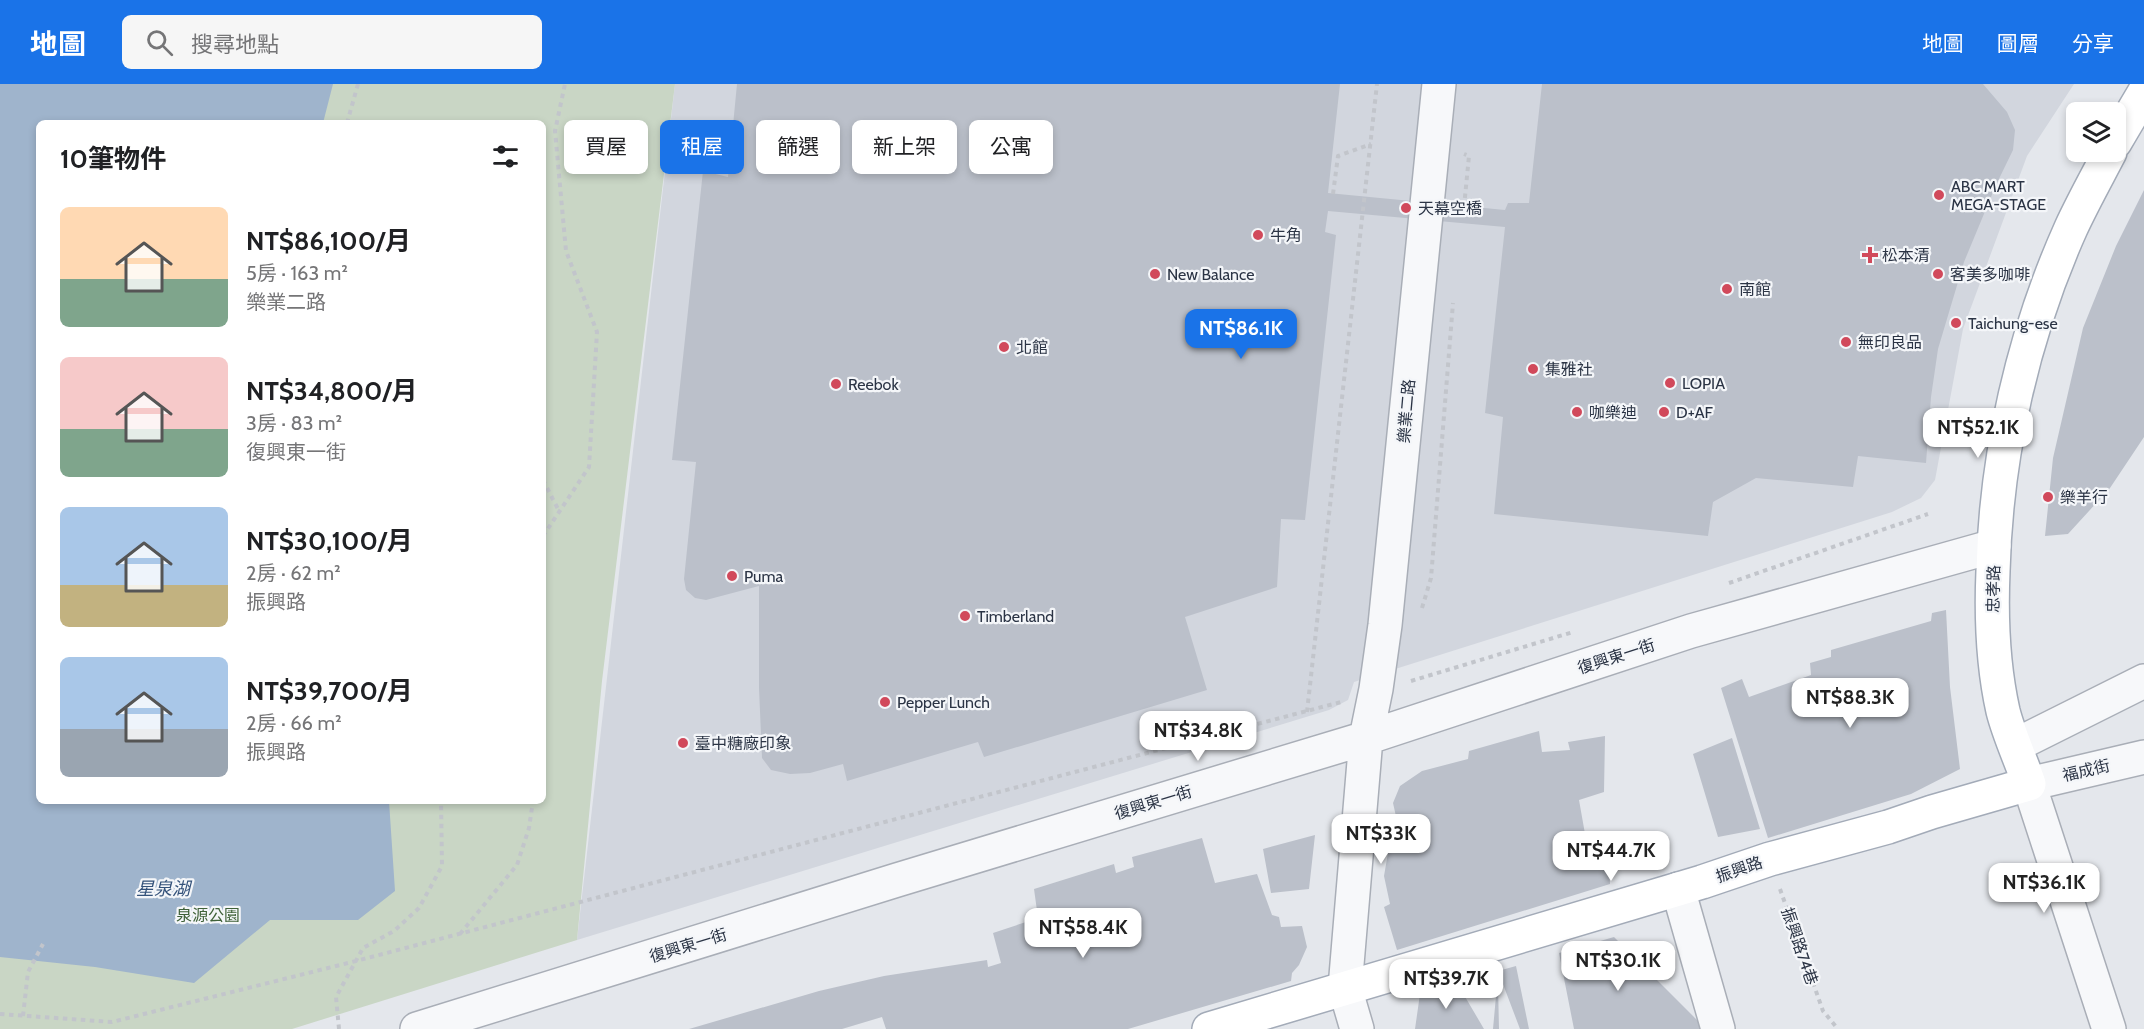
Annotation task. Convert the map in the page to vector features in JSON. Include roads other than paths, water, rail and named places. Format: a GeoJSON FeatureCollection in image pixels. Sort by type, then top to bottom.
{"type":"FeatureCollection","features":[{"type":"Feature","properties":{"kind":"main road"},"geometry":{"type":"LineString","coordinates":[[2126,123],[2144,93]]}},
{"type":"Feature","properties":{"kind":"main road","name":"忠孝路"},"geometry":{"type":"LineString","coordinates":[[2029,784],[2004,712],[1997,664],[1992,612],[1994,523],[2007,437],[2019,381],[2041,305],[2071,229],[2105,162]]}},
{"type":"Feature","properties":{"kind":"main road","name":"振興路"},"geometry":{"type":"LineString","coordinates":[[1209,1029],[1678,889],[1770,859],[1888,827],[2029,784]]}},
{"type":"Feature","properties":{"kind":"street","name":"樂業二路"},"geometry":{"type":"LineString","coordinates":[[1345,988],[1366,738],[1376,689],[1392,559],[1439,84]]}},
{"type":"Feature","properties":{"kind":"street","name":"復興東一街"},"geometry":{"type":"LineString","coordinates":[[417,1029],[1366,738],[1691,631],[1994,546]]}},
{"type":"Feature","properties":{"kind":"street"},"geometry":{"type":"LineString","coordinates":[[2016,745],[2144,681]]}},
{"type":"Feature","properties":{"kind":"street","name":"福成街"},"geometry":{"type":"LineString","coordinates":[[2029,784],[2144,757]]}},
{"type":"Feature","properties":{"kind":"street","name":"忠孝路"},"geometry":{"type":"LineString","coordinates":[[2029,784],[2109,1029]]}},
{"type":"Feature","properties":{"kind":"street"},"geometry":{"type":"LineString","coordinates":[[1678,889],[1718,1029]]}},
{"type":"Feature","properties":{"kind":"street"},"geometry":{"type":"LineString","coordinates":[[1345,988],[1357,1029]]}},
{"type":"Feature","properties":{"kind":"water","name":"星泉湖"},"geometry":{"type":"Polygon","coordinates":[[[0,84],[333,84],[324,120],[36,120],[36,804],[389,804],[395,891],[358,920],[270,920],[194,983],[95,967],[0,957],[0,84]]]}},
{"type":"Feature","properties":{"kind":"place","name":"ABC MART MEGA-STAGE"},"geometry":{"type":"Point","coordinates":[1939,195]}},
{"type":"Feature","properties":{"kind":"place","name":"天幕空橋"},"geometry":{"type":"Point","coordinates":[1406,208]}},
{"type":"Feature","properties":{"kind":"place","name":"牛角"},"geometry":{"type":"Point","coordinates":[1258,235]}},
{"type":"Feature","properties":{"kind":"place","name":"松本清"},"geometry":{"type":"Point","coordinates":[1870,255]}},
{"type":"Feature","properties":{"kind":"place","name":"New Balance"},"geometry":{"type":"Point","coordinates":[1155,274]}},
{"type":"Feature","properties":{"kind":"place","name":"客美多咖啡"},"geometry":{"type":"Point","coordinates":[1938,274]}},
{"type":"Feature","properties":{"kind":"place","name":"南館"},"geometry":{"type":"Point","coordinates":[1727,289]}},
{"type":"Feature","properties":{"kind":"place","name":"Taichung-ese"},"geometry":{"type":"Point","coordinates":[1956,323]}},
{"type":"Feature","properties":{"kind":"place","name":"無印良品"},"geometry":{"type":"Point","coordinates":[1846,342]}},
{"type":"Feature","properties":{"kind":"place","name":"北館"},"geometry":{"type":"Point","coordinates":[1004,347]}},
{"type":"Feature","properties":{"kind":"place","name":"集雅社"},"geometry":{"type":"Point","coordinates":[1533,369]}},
{"type":"Feature","properties":{"kind":"place","name":"LOPIA"},"geometry":{"type":"Point","coordinates":[1670,383]}},
{"type":"Feature","properties":{"kind":"place","name":"Reebok"},"geometry":{"type":"Point","coordinates":[836,384]}},
{"type":"Feature","properties":{"kind":"place","name":"咖樂迪"},"geometry":{"type":"Point","coordinates":[1577,412]}},
{"type":"Feature","properties":{"kind":"place","name":"D+AF"},"geometry":{"type":"Point","coordinates":[1664,412]}},
{"type":"Feature","properties":{"kind":"place","name":"樂羊行"},"geometry":{"type":"Point","coordinates":[2048,497]}},
{"type":"Feature","properties":{"kind":"place","name":"Puma"},"geometry":{"type":"Point","coordinates":[732,576]}},
{"type":"Feature","properties":{"kind":"place","name":"Timberland"},"geometry":{"type":"Point","coordinates":[965,616]}},
{"type":"Feature","properties":{"kind":"place","name":"Pepper Lunch"},"geometry":{"type":"Point","coordinates":[885,702]}},
{"type":"Feature","properties":{"kind":"place","name":"臺中糖廠印象"},"geometry":{"type":"Point","coordinates":[683,743]}},
{"type":"Feature","properties":{"kind":"park label","name":"泉源公園"},"geometry":{"type":"Point","coordinates":[208,915]}}]}
